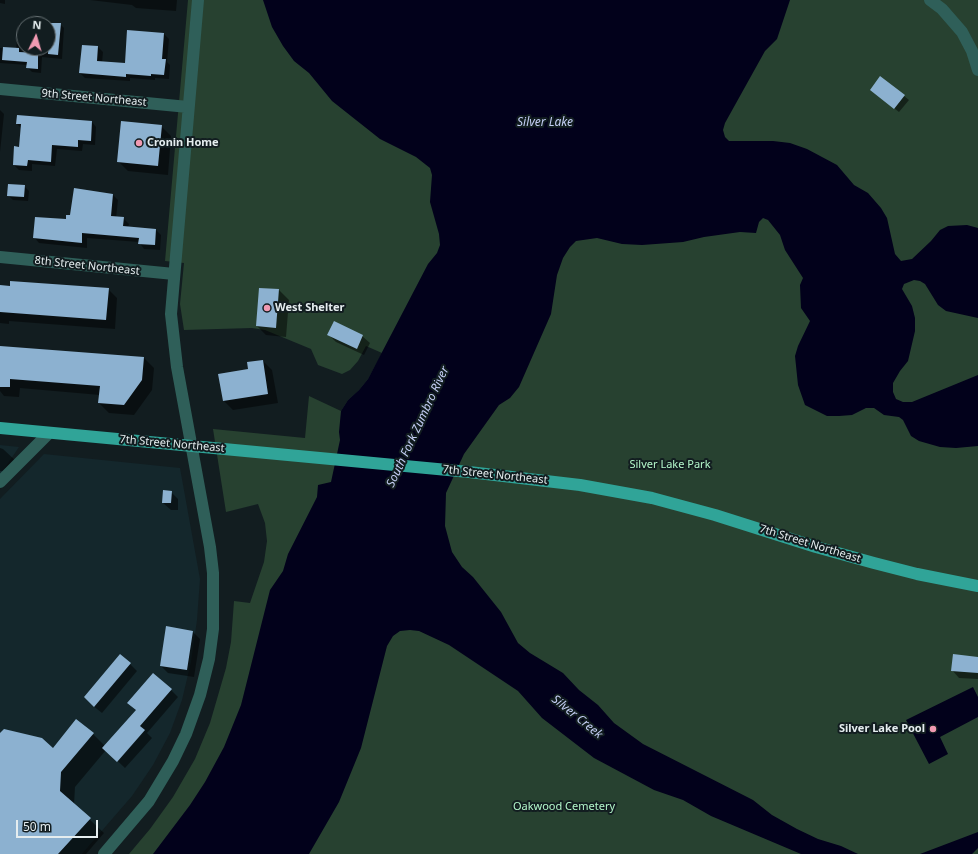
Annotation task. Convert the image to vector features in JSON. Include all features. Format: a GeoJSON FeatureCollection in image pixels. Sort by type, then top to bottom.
{"type":"FeatureCollection","features":[{"type":"Feature","properties":{"kind":"main road","name":"7th Street Northeast"},"geometry":{"type":"LineString","coordinates":[[0,428],[469,472],[580,485],[652,498],[715,515],[816,547],[874,563],[917,574],[978,586]]}},
{"type":"Feature","properties":{"kind":"street"},"geometry":{"type":"LineString","coordinates":[[104,854],[130,825],[164,779],[191,720],[209,659],[214,620],[213,573],[206,518],[172,338],[171,309],[198,0]]}},
{"type":"Feature","properties":{"kind":"street"},"geometry":{"type":"LineString","coordinates":[[930,0],[942,9],[962,32],[974,56],[978,70]]}},
{"type":"Feature","properties":{"kind":"street","name":"9th Street Northeast"},"geometry":{"type":"LineString","coordinates":[[0,89],[188,107]]}},
{"type":"Feature","properties":{"kind":"street","name":"8th Street Northeast"},"geometry":{"type":"LineString","coordinates":[[0,257],[174,274]]}},
{"type":"Feature","properties":{"kind":"street"},"geometry":{"type":"LineString","coordinates":[[0,482],[49,433]]}},
{"type":"Feature","properties":{"kind":"shaded area"},"geometry":{"type":"Polygon","coordinates":[[[0,445],[19,447],[0,475],[0,445]]]}},
{"type":"Feature","properties":{"kind":"shaded area"},"geometry":{"type":"Polygon","coordinates":[[[44,454],[180,468],[200,579],[197,620],[191,662],[182,700],[170,733],[153,765],[132,796],[82,854],[0,854],[0,499],[44,454]]]}},
{"type":"Feature","properties":{"kind":"green space","name":"Silver Lake Park"},"geometry":{"type":"Polygon","coordinates":[[[188,0],[978,0],[978,854],[129,854],[150,829],[173,797],[195,759],[210,723],[226,668],[231,642],[234,601],[250,603],[264,562],[267,541],[265,523],[258,504],[226,512],[213,429],[305,438],[309,396],[341,411],[348,400],[368,379],[382,353],[366,346],[358,361],[350,370],[342,374],[318,365],[311,349],[265,330],[252,328],[184,330],[180,304],[184,263],[165,261],[188,0]]]}},
{"type":"Feature","properties":{"kind":"water","name":"Silver Lake"},"geometry":{"type":"Polygon","coordinates":[[[263,0],[790,0],[777,39],[765,51],[725,123],[723,130],[725,137],[729,141],[773,141],[790,143],[807,149],[837,165],[854,185],[868,193],[881,208],[887,218],[895,254],[901,261],[912,259],[940,230],[948,226],[967,225],[978,228],[978,318],[946,311],[938,305],[925,284],[920,281],[914,280],[904,284],[902,289],[912,306],[915,318],[915,331],[908,361],[893,383],[893,392],[896,399],[903,402],[912,402],[978,375],[978,446],[956,448],[940,447],[919,441],[911,436],[903,420],[899,417],[884,415],[874,408],[866,408],[852,415],[827,416],[805,405],[798,385],[795,356],[810,321],[801,308],[800,285],[803,278],[785,250],[780,235],[768,220],[763,218],[759,222],[756,233],[740,232],[704,237],[683,242],[642,245],[622,244],[597,238],[576,241],[563,258],[557,275],[551,314],[519,387],[510,398],[499,405],[464,454],[446,493],[445,526],[452,552],[462,567],[473,577],[501,612],[518,643],[530,653],[563,673],[579,690],[598,705],[614,723],[643,744],[753,800],[772,815],[797,829],[818,839],[841,846],[858,854],[801,854],[711,816],[683,800],[654,790],[594,758],[542,718],[518,691],[449,645],[419,631],[410,630],[400,631],[393,636],[387,646],[361,748],[339,802],[309,854],[153,854],[190,805],[205,782],[224,747],[241,705],[270,590],[283,571],[288,554],[317,497],[318,485],[331,482],[340,440],[339,432],[341,411],[348,400],[368,379],[428,264],[437,253],[440,245],[439,234],[430,202],[432,175],[430,168],[416,157],[380,139],[332,101],[309,73],[294,61],[283,46],[272,27],[263,0]]]}},
{"type":"Feature","properties":{"kind":"water","name":"Silver Lake Pool"},"geometry":{"type":"Polygon","coordinates":[[[973,687],[978,697],[978,717],[940,737],[948,754],[929,764],[906,720],[973,687]]]}},
{"type":"Feature","properties":{"kind":"water"},"geometry":{"type":"Polygon","coordinates":[[[978,832],[978,848],[972,854],[920,854],[978,832]]]}},
{"type":"Feature","properties":{"kind":"building"},"geometry":{"type":"Polygon","coordinates":[[[56,23],[61,23],[58,55],[56,55],[56,23]]]}},
{"type":"Feature","properties":{"kind":"building"},"geometry":{"type":"Polygon","coordinates":[[[127,30],[164,33],[162,59],[166,59],[164,75],[151,74],[151,76],[126,74],[126,77],[79,73],[82,45],[98,46],[97,61],[125,63],[127,30]]]}},
{"type":"Feature","properties":{"kind":"building"},"geometry":{"type":"Polygon","coordinates":[[[3,47],[16,48],[16,56],[38,56],[38,69],[26,68],[27,62],[2,60],[3,47]]]}},
{"type":"Feature","properties":{"kind":"building"},"geometry":{"type":"Polygon","coordinates":[[[880,76],[905,95],[894,109],[870,90],[880,76]]]}},
{"type":"Feature","properties":{"kind":"building"},"geometry":{"type":"Polygon","coordinates":[[[17,115],[92,121],[91,141],[78,140],[78,147],[52,145],[51,162],[28,160],[27,166],[13,165],[14,146],[19,147],[21,124],[16,124],[17,115]]]}},
{"type":"Feature","properties":{"kind":"building","name":"Cronin Home"},"geometry":{"type":"Polygon","coordinates":[[[121,121],[162,125],[158,166],[117,162],[121,121]]]}},
{"type":"Feature","properties":{"kind":"building"},"geometry":{"type":"Polygon","coordinates":[[[8,184],[25,185],[24,197],[7,196],[8,184]]]}},
{"type":"Feature","properties":{"kind":"building"},"geometry":{"type":"Polygon","coordinates":[[[74,188],[113,194],[111,216],[124,217],[123,226],[156,229],[155,245],[138,244],[139,238],[82,233],[82,243],[33,238],[35,217],[66,219],[66,215],[70,215],[74,188]]]}},
{"type":"Feature","properties":{"kind":"building"},"geometry":{"type":"Polygon","coordinates":[[[10,281],[109,288],[106,320],[0,312],[0,285],[10,286],[10,281]]]}},
{"type":"Feature","properties":{"kind":"building","name":"West Shelter"},"geometry":{"type":"Polygon","coordinates":[[[259,288],[279,289],[276,328],[256,326],[259,288]]]}},
{"type":"Feature","properties":{"kind":"building"},"geometry":{"type":"Polygon","coordinates":[[[334,321],[363,335],[357,349],[327,335],[334,321]]]}},
{"type":"Feature","properties":{"kind":"building"},"geometry":{"type":"Polygon","coordinates":[[[0,346],[144,357],[142,380],[124,405],[98,403],[100,386],[10,379],[10,387],[0,387],[0,346]]]}},
{"type":"Feature","properties":{"kind":"building"},"geometry":{"type":"Polygon","coordinates":[[[263,360],[268,394],[223,401],[218,374],[248,369],[247,362],[263,360]]]}},
{"type":"Feature","properties":{"kind":"building"},"geometry":{"type":"Polygon","coordinates":[[[163,490],[172,491],[171,503],[162,503],[163,490]]]}},
{"type":"Feature","properties":{"kind":"building"},"geometry":{"type":"Polygon","coordinates":[[[166,626],[193,631],[187,670],[160,666],[166,626]]]}},
{"type":"Feature","properties":{"kind":"building"},"geometry":{"type":"Polygon","coordinates":[[[120,654],[131,663],[94,707],[84,697],[120,654]]]}},
{"type":"Feature","properties":{"kind":"building"},"geometry":{"type":"Polygon","coordinates":[[[953,654],[978,657],[978,673],[951,671],[953,654]]]}},
{"type":"Feature","properties":{"kind":"building"},"geometry":{"type":"Polygon","coordinates":[[[153,673],[172,689],[140,726],[145,730],[117,762],[102,748],[136,710],[127,703],[153,673]]]}},
{"type":"Feature","properties":{"kind":"building"},"geometry":{"type":"Polygon","coordinates":[[[76,719],[94,733],[61,772],[60,791],[91,818],[58,854],[0,854],[0,733],[4,729],[42,738],[53,748],[76,719]]]}},
{"type":"Feature","properties":{"kind":"place","name":"Cronin Home"},"geometry":{"type":"Point","coordinates":[139,143]}},
{"type":"Feature","properties":{"kind":"place","name":"West Shelter"},"geometry":{"type":"Point","coordinates":[267,308]}},
{"type":"Feature","properties":{"kind":"place","name":"Silver Lake Pool"},"geometry":{"type":"Point","coordinates":[933,729]}},
{"type":"Feature","properties":{"kind":"water label","name":"South Fork Zumbro River"},"geometry":{"type":"Point","coordinates":[418,427]}},
{"type":"Feature","properties":{"kind":"water label","name":"Silver Creek"},"geometry":{"type":"Point","coordinates":[577,717]}},
{"type":"Feature","properties":{"kind":"park label","name":"Oakwood Cemetery"},"geometry":{"type":"Point","coordinates":[564,807]}}]}
